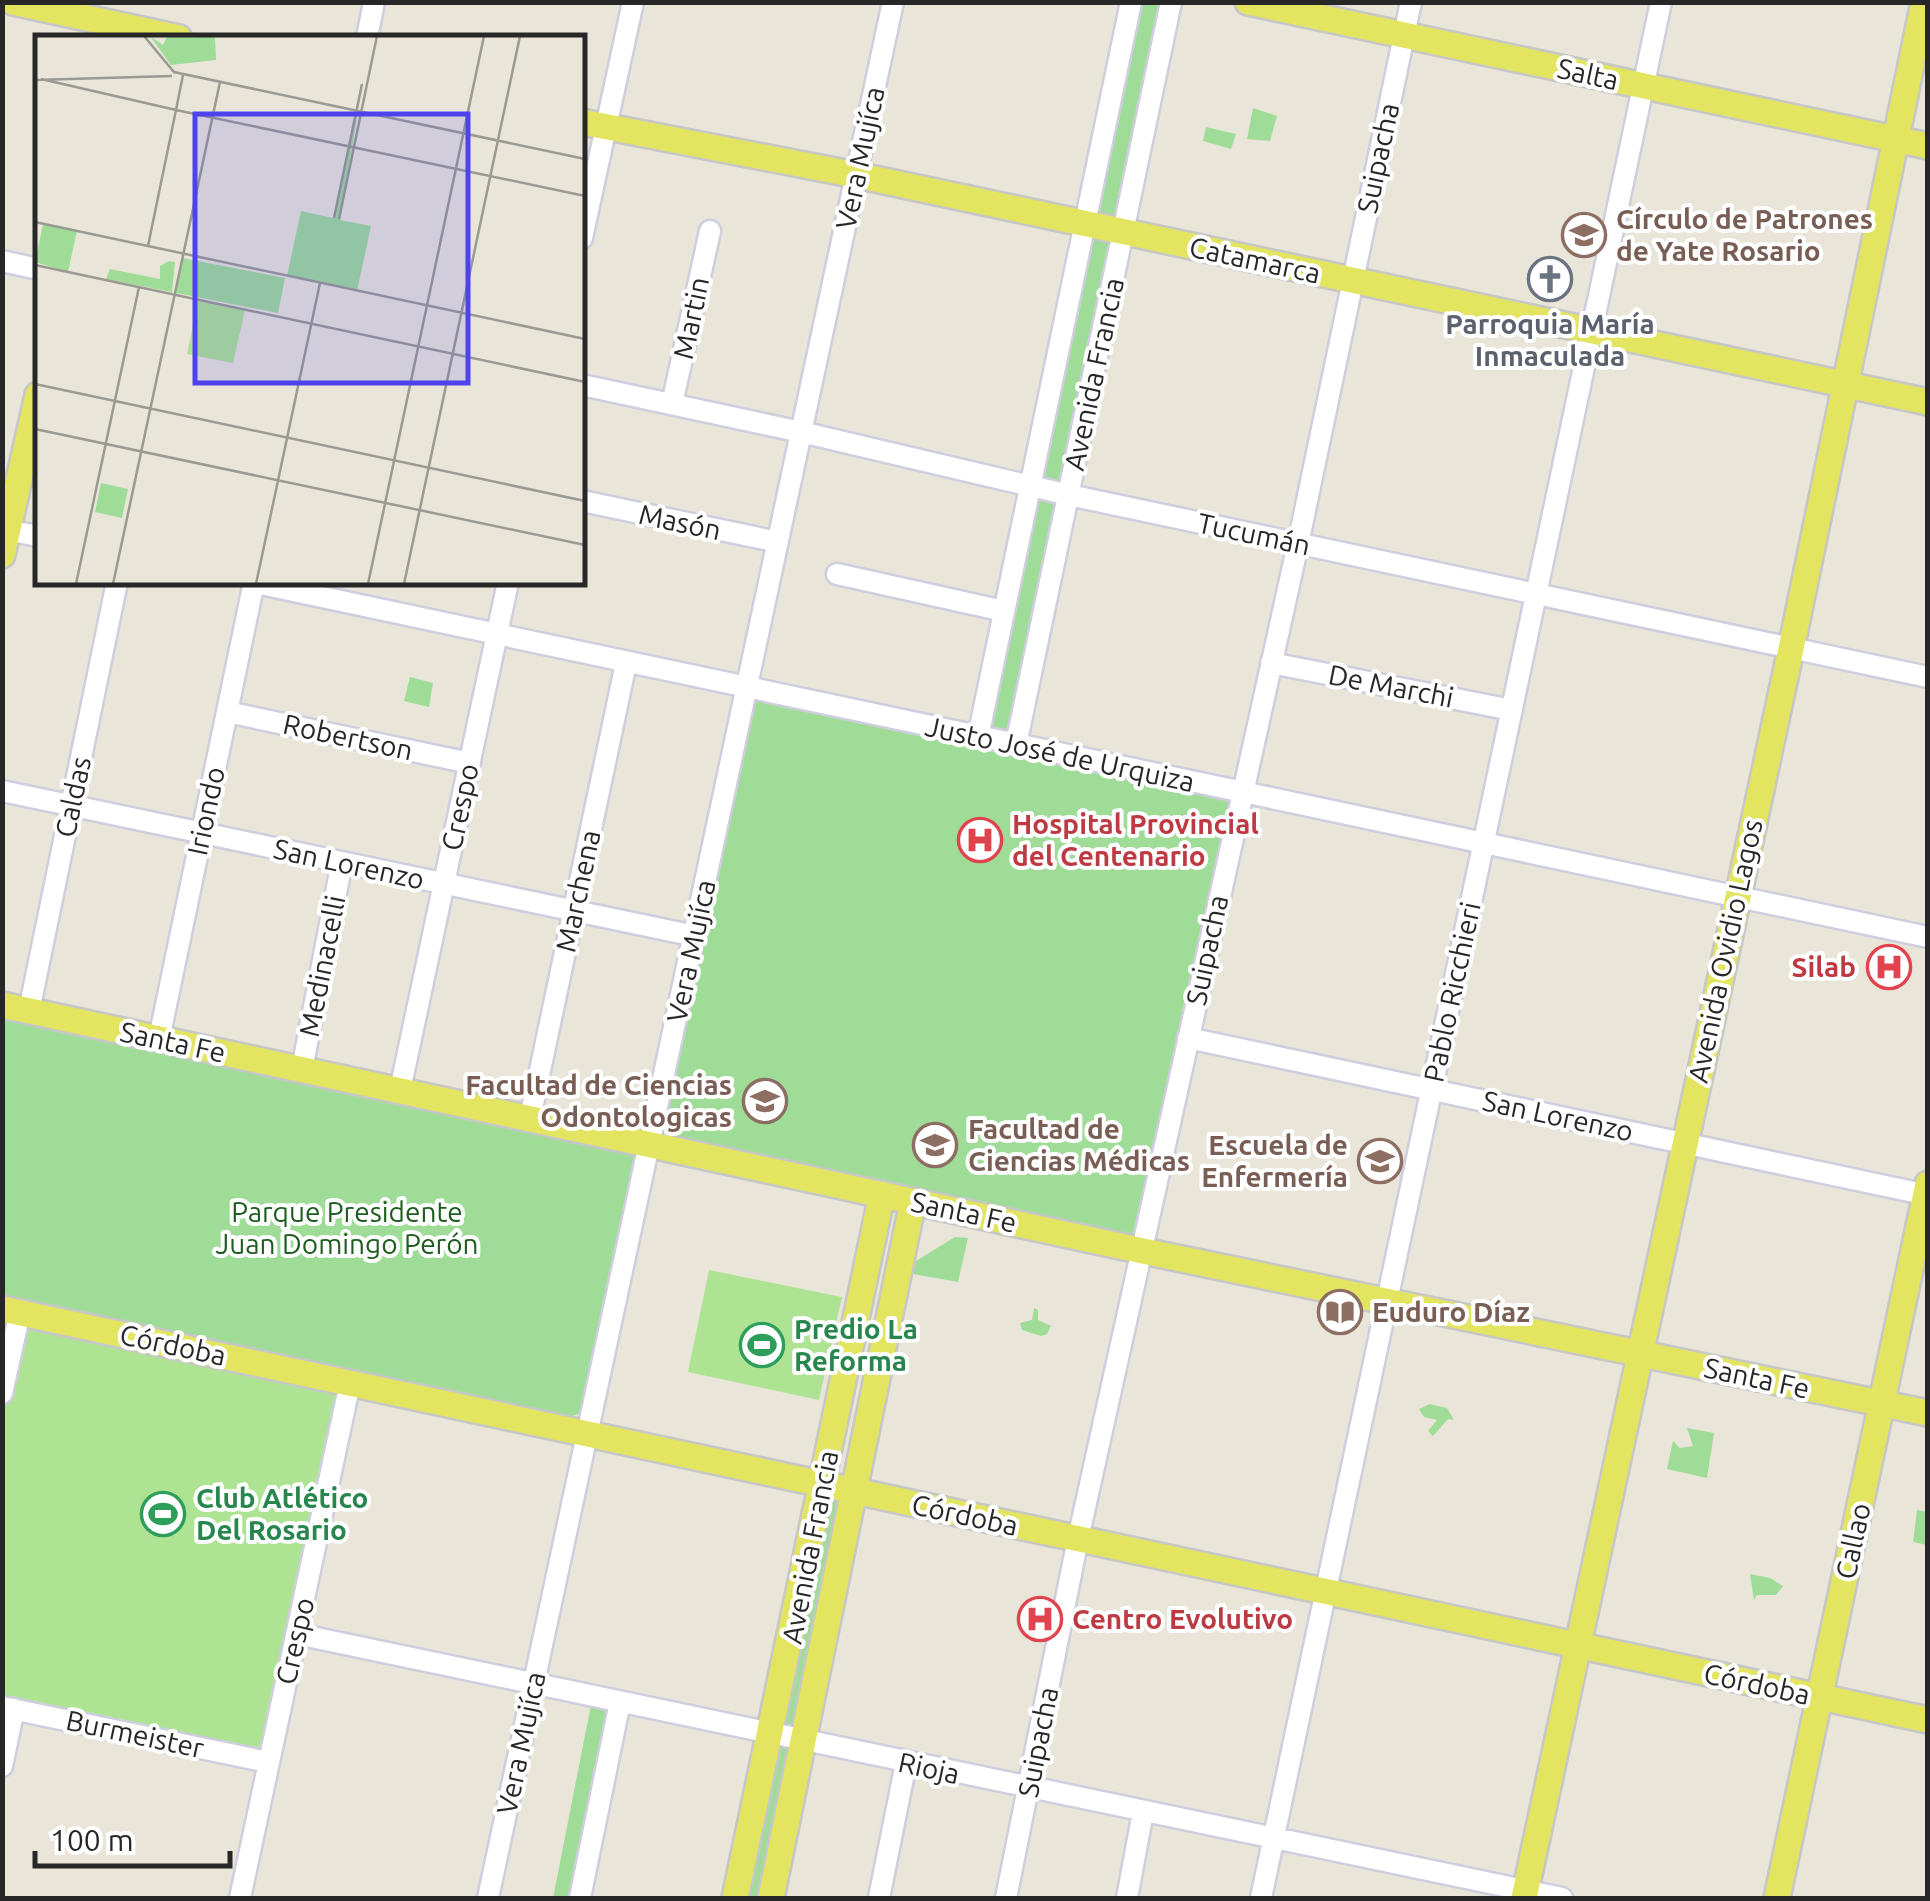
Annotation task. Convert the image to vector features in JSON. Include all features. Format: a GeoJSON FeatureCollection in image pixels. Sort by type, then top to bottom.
{"type":"FeatureCollection","features":[{"type":"Feature","properties":{"kind":"main road"},"geometry":{"type":"LineString","coordinates":[[12,2],[168,35]]}},
{"type":"Feature","properties":{"kind":"main road","name":"Salta"},"geometry":{"type":"LineString","coordinates":[[1248,2],[1928,146]]}},
{"type":"Feature","properties":{"kind":"main road","name":"Avenida Ovidio Lagos"},"geometry":{"type":"LineString","coordinates":[[1524,1895],[1791,649],[1924,2]]}},
{"type":"Feature","properties":{"kind":"main road","name":"Catamarca"},"geometry":{"type":"LineString","coordinates":[[594,124],[856,175],[1928,402]]}},
{"type":"Feature","properties":{"kind":"main road"},"geometry":{"type":"LineString","coordinates":[[4,538],[35,408]]}},
{"type":"Feature","properties":{"kind":"main road","name":"Santa Fe"},"geometry":{"type":"LineString","coordinates":[[2,1005],[1142,1251],[1928,1413]]}},
{"type":"Feature","properties":{"kind":"main road","name":"Callao"},"geometry":{"type":"LineString","coordinates":[[1777,1898],[1927,1191]]}},
{"type":"Feature","properties":{"kind":"main road","name":"Avenida Francia"},"geometry":{"type":"LineString","coordinates":[[735,1898],[772,1736],[882,1194]]}},
{"type":"Feature","properties":{"kind":"main road","name":"Avenida Francia"},"geometry":{"type":"LineString","coordinates":[[771,1898],[913,1201]]}},
{"type":"Feature","properties":{"kind":"main road","name":"Córdoba"},"geometry":{"type":"LineString","coordinates":[[11,1311],[1928,1720]]}},
{"type":"Feature","properties":{"kind":"street"},"geometry":{"type":"LineString","coordinates":[[368,35],[374,2]]}},
{"type":"Feature","properties":{"kind":"street"},"geometry":{"type":"LineString","coordinates":[[585,210],[594,124],[633,2]]}},
{"type":"Feature","properties":{"kind":"street","name":"Vera Mujíca"},"geometry":{"type":"LineString","coordinates":[[488,1898],[893,2]]}},
{"type":"Feature","properties":{"kind":"street","name":"Avenida Francia"},"geometry":{"type":"LineString","coordinates":[[978,737],[1130,2]]}},
{"type":"Feature","properties":{"kind":"street","name":"Avenida Francia"},"geometry":{"type":"LineString","coordinates":[[1016,745],[1171,2]]}},
{"type":"Feature","properties":{"kind":"street","name":"Suipacha"},"geometry":{"type":"LineString","coordinates":[[1006,1898],[1078,1539],[1298,544],[1411,2]]}},
{"type":"Feature","properties":{"kind":"street","name":"Pablo Ricchieri"},"geometry":{"type":"LineString","coordinates":[[1261,1898],[1661,2]]}},
{"type":"Feature","properties":{"kind":"street","name":"Martin"},"geometry":{"type":"LineString","coordinates":[[672,404],[710,231]]}},
{"type":"Feature","properties":{"kind":"street"},"geometry":{"type":"LineString","coordinates":[[2,261],[35,267]]}},
{"type":"Feature","properties":{"kind":"street","name":"Tucumán"},"geometry":{"type":"LineString","coordinates":[[585,386],[1030,486],[1928,677]]}},
{"type":"Feature","properties":{"kind":"street","name":"Masón"},"geometry":{"type":"LineString","coordinates":[[585,502],[778,542]]}},
{"type":"Feature","properties":{"kind":"street"},"geometry":{"type":"LineString","coordinates":[[4,538],[35,536]]}},
{"type":"Feature","properties":{"kind":"street"},"geometry":{"type":"LineString","coordinates":[[837,574],[1004,611]]}},
{"type":"Feature","properties":{"kind":"street","name":"Caldas"},"geometry":{"type":"LineString","coordinates":[[29,1011],[116,585]]}},
{"type":"Feature","properties":{"kind":"street","name":"Iriondo"},"geometry":{"type":"LineString","coordinates":[[159,1039],[253,585]]}},
{"type":"Feature","properties":{"kind":"street","name":"Justo José de Urquiza"},"geometry":{"type":"LineString","coordinates":[[262,585],[1928,937]]}},
{"type":"Feature","properties":{"kind":"street","name":"Crespo"},"geometry":{"type":"LineString","coordinates":[[400,1090],[507,585]]}},
{"type":"Feature","properties":{"kind":"street","name":"Marchena"},"geometry":{"type":"LineString","coordinates":[[530,1118],[626,663]]}},
{"type":"Feature","properties":{"kind":"street","name":"De Marchi"},"geometry":{"type":"LineString","coordinates":[[1270,663],[1512,710]]}},
{"type":"Feature","properties":{"kind":"street","name":"Robertson"},"geometry":{"type":"LineString","coordinates":[[227,712],[470,763]]}},
{"type":"Feature","properties":{"kind":"street","name":"San Lorenzo"},"geometry":{"type":"LineString","coordinates":[[2,791],[694,936]]}},
{"type":"Feature","properties":{"kind":"street","name":"Medinacelli"},"geometry":{"type":"LineString","coordinates":[[302,1069],[342,862]]}},
{"type":"Feature","properties":{"kind":"street","name":"San Lorenzo"},"geometry":{"type":"LineString","coordinates":[[1188,1038],[1927,1191]]}},
{"type":"Feature","properties":{"kind":"street"},"geometry":{"type":"LineString","coordinates":[[2,1393],[11,1311]]}},
{"type":"Feature","properties":{"kind":"street","name":"Crespo"},"geometry":{"type":"LineString","coordinates":[[240,1898],[350,1383]]}},
{"type":"Feature","properties":{"kind":"street","name":"Rioja"},"geometry":{"type":"LineString","coordinates":[[298,1634],[1524,1895],[1562,1898]]}},
{"type":"Feature","properties":{"kind":"street"},"geometry":{"type":"LineString","coordinates":[[580,1898],[620,1702]]}},
{"type":"Feature","properties":{"kind":"street"},"geometry":{"type":"LineString","coordinates":[[2,1766],[8,1708]]}},
{"type":"Feature","properties":{"kind":"street","name":"Burmeister"},"geometry":{"type":"LineString","coordinates":[[8,1708],[268,1762]]}},
{"type":"Feature","properties":{"kind":"street"},"geometry":{"type":"LineString","coordinates":[[879,1898],[906,1763]]}},
{"type":"Feature","properties":{"kind":"street"},"geometry":{"type":"LineString","coordinates":[[1126,1898],[1143,1812]]}},
{"type":"Feature","properties":{"kind":"green space"},"geometry":{"type":"Polygon","coordinates":[[[1131,3],[1171,3],[1017,745],[1241,792],[1143,1251],[650,1144],[747,689],[978,737],[1131,3]]]}},
{"type":"Feature","properties":{"kind":"green space"},"geometry":{"type":"Polygon","coordinates":[[[1253,108],[1277,116],[1270,141],[1247,139],[1253,108]]]}},
{"type":"Feature","properties":{"kind":"green space"},"geometry":{"type":"Polygon","coordinates":[[[1206,127],[1236,134],[1231,149],[1203,141],[1206,127]]]}},
{"type":"Feature","properties":{"kind":"green space"},"geometry":{"type":"Polygon","coordinates":[[[410,677],[433,683],[429,707],[404,701],[410,677]]]}},
{"type":"Feature","properties":{"kind":"green space","name":"Parque Presidente Juan Domingo Perón"},"geometry":{"type":"Polygon","coordinates":[[[3,1013],[633,1153],[635,1162],[585,1412],[569,1417],[3,1296],[3,1013]]]}},
{"type":"Feature","properties":{"kind":"green space"},"geometry":{"type":"Polygon","coordinates":[[[955,1237],[968,1238],[958,1282],[913,1274],[916,1261],[955,1237]]]}},
{"type":"Feature","properties":{"kind":"green space","name":"Predio La Reforma"},"geometry":{"type":"Polygon","coordinates":[[[709,1270],[842,1297],[819,1400],[688,1372],[709,1270]]]}},
{"type":"Feature","properties":{"kind":"green space"},"geometry":{"type":"Polygon","coordinates":[[[1034,1308],[1038,1310],[1038,1320],[1051,1326],[1047,1334],[1022,1330],[1020,1323],[1032,1320],[1034,1308]]]}},
{"type":"Feature","properties":{"kind":"green space","name":"Club Atlético Del Rosario"},"geometry":{"type":"Polygon","coordinates":[[[20,1312],[350,1383],[268,1762],[3,1707],[2,1393],[20,1312]]]}},
{"type":"Feature","properties":{"kind":"green space"},"geometry":{"type":"Polygon","coordinates":[[[1430,1404],[1447,1408],[1454,1420],[1448,1419],[1433,1436],[1428,1431],[1437,1420],[1424,1417],[1419,1409],[1430,1404]]]}},
{"type":"Feature","properties":{"kind":"green space"},"geometry":{"type":"Polygon","coordinates":[[[1687,1428],[1714,1433],[1707,1478],[1667,1469],[1673,1441],[1680,1448],[1693,1446],[1687,1428]]]}},
{"type":"Feature","properties":{"kind":"green space"},"geometry":{"type":"Polygon","coordinates":[[[822,1484],[853,1491],[771,1898],[735,1898],[822,1484]]]}},
{"type":"Feature","properties":{"kind":"green space"},"geometry":{"type":"Polygon","coordinates":[[[1917,1510],[1927,1512],[1927,1545],[1913,1542],[1917,1510]]]}},
{"type":"Feature","properties":{"kind":"green space"},"geometry":{"type":"Polygon","coordinates":[[[1750,1574],[1770,1578],[1783,1586],[1776,1595],[1757,1595],[1754,1600],[1750,1574]]]}},
{"type":"Feature","properties":{"kind":"green space"},"geometry":{"type":"Polygon","coordinates":[[[591,1705],[612,1709],[574,1898],[553,1898],[591,1705]]]}},
{"type":"Feature","properties":{"kind":"place","name":"Círculo de Patrones de Yate Rosario"},"geometry":{"type":"Point","coordinates":[1584,235]}},
{"type":"Feature","properties":{"kind":"place","name":"Parroquia María Inmaculada"},"geometry":{"type":"Point","coordinates":[1550,279]}},
{"type":"Feature","properties":{"kind":"place","name":"Hospital Provincial del Centenario"},"geometry":{"type":"Point","coordinates":[980,840]}},
{"type":"Feature","properties":{"kind":"place","name":"Silab"},"geometry":{"type":"Point","coordinates":[1889,967]}},
{"type":"Feature","properties":{"kind":"place","name":"Facultad de Ciencias Odontologicas"},"geometry":{"type":"Point","coordinates":[765,1101]}},
{"type":"Feature","properties":{"kind":"place","name":"Facultad de Ciencias Médicas"},"geometry":{"type":"Point","coordinates":[935,1145]}},
{"type":"Feature","properties":{"kind":"place","name":"Escuela de Enfermería"},"geometry":{"type":"Point","coordinates":[1380,1161]}},
{"type":"Feature","properties":{"kind":"place","name":"Euduro Díaz"},"geometry":{"type":"Point","coordinates":[1340,1312]}},
{"type":"Feature","properties":{"kind":"place","name":"Predio La Reforma"},"geometry":{"type":"Point","coordinates":[762,1345]}},
{"type":"Feature","properties":{"kind":"place","name":"Club Atlético Del Rosario"},"geometry":{"type":"Point","coordinates":[163,1514]}},
{"type":"Feature","properties":{"kind":"place","name":"Centro Evolutivo"},"geometry":{"type":"Point","coordinates":[1040,1619]}}]}
